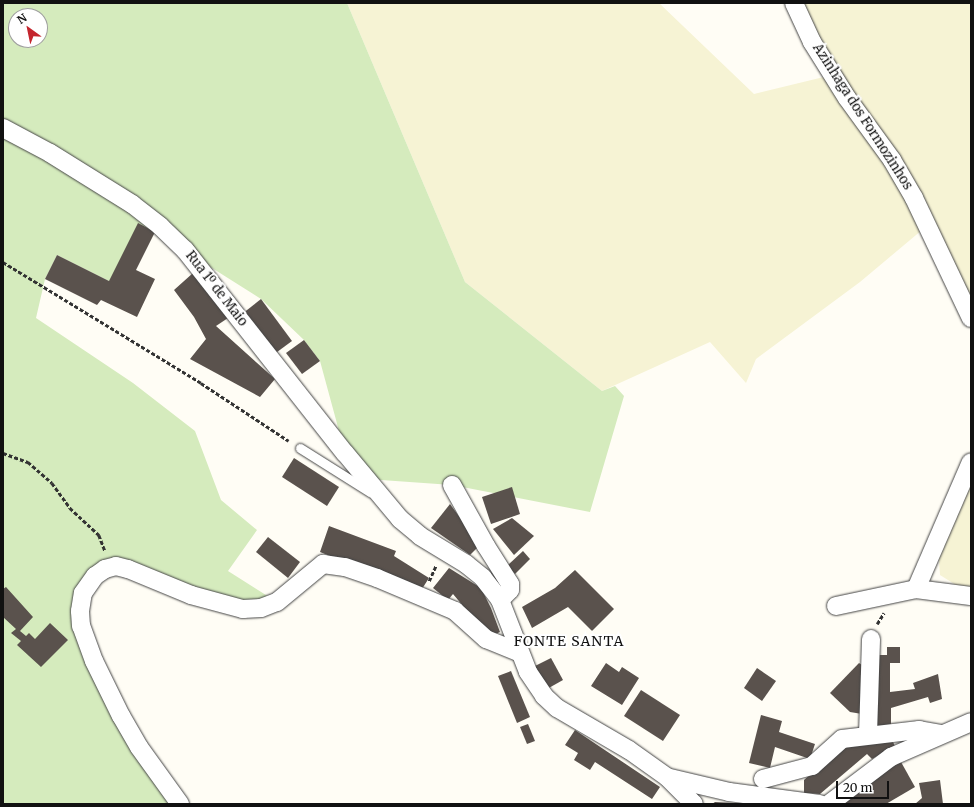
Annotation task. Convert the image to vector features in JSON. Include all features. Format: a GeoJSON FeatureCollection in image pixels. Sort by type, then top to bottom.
{"type":"FeatureCollection","features":[{"type":"Feature","properties":{"kind":"street","name":"Azinhaga dos Formozinhos"},"geometry":{"type":"LineString","coordinates":[[794,3],[812,42],[847,98],[892,160],[914,198],[971,318]]}},
{"type":"Feature","properties":{"kind":"street","name":"Rua 1º de Maio"},"geometry":{"type":"LineString","coordinates":[[3,128],[50,153],[132,204],[160,226],[185,250],[400,519],[420,536],[466,564],[483,578],[500,600],[519,652],[531,679],[544,696],[557,708],[628,750],[667,777]]}},
{"type":"Feature","properties":{"kind":"street"},"geometry":{"type":"LineString","coordinates":[[916,589],[971,462]]}},
{"type":"Feature","properties":{"kind":"street"},"geometry":{"type":"LineString","coordinates":[[452,485],[486,546],[510,584],[510,590],[500,600]]}},
{"type":"Feature","properties":{"kind":"street"},"geometry":{"type":"LineString","coordinates":[[180,804],[143,753],[121,716],[94,661],[80,626],[80,611],[83,593],[95,576],[111,567],[128,569],[191,595],[243,609],[261,608],[277,602],[323,564],[345,567],[370,575],[455,611],[486,639],[519,652]]}},
{"type":"Feature","properties":{"kind":"street"},"geometry":{"type":"LineString","coordinates":[[836,606],[916,589],[971,596]]}},
{"type":"Feature","properties":{"kind":"street"},"geometry":{"type":"LineString","coordinates":[[868,735],[871,639]]}},
{"type":"Feature","properties":{"kind":"street"},"geometry":{"type":"LineString","coordinates":[[829,804],[891,758],[971,722]]}},
{"type":"Feature","properties":{"kind":"street"},"geometry":{"type":"LineString","coordinates":[[763,779],[812,766],[842,739],[919,730],[942,734]]}},
{"type":"Feature","properties":{"kind":"street"},"geometry":{"type":"LineString","coordinates":[[667,777],[694,804]]}},
{"type":"Feature","properties":{"kind":"street"},"geometry":{"type":"LineString","coordinates":[[667,777],[729,792],[819,804]]}},
{"type":"Feature","properties":{"kind":"lane"},"geometry":{"type":"LineString","coordinates":[[300,448],[384,500]]}},
{"type":"Feature","properties":{"kind":"path"},"geometry":{"type":"LineString","coordinates":[[3,262],[201,383],[300,448]]}},
{"type":"Feature","properties":{"kind":"path"},"geometry":{"type":"LineString","coordinates":[[3,453],[28,462],[52,484],[70,508],[99,535],[111,567]]}},
{"type":"Feature","properties":{"kind":"path"},"geometry":{"type":"LineString","coordinates":[[421,597],[443,551]]}},
{"type":"Feature","properties":{"kind":"shaded area"},"geometry":{"type":"Polygon","coordinates":[[[347,3],[659,3],[754,94],[832,75],[801,3],[971,3],[971,308],[922,230],[860,282],[756,359],[746,383],[710,342],[602,391],[465,282],[347,3]]]}},
{"type":"Feature","properties":{"kind":"shaded area"},"geometry":{"type":"Polygon","coordinates":[[[971,459],[971,589],[959,587],[940,575],[938,546],[971,459]]]}},
{"type":"Feature","properties":{"kind":"green space"},"geometry":{"type":"Polygon","coordinates":[[[3,3],[347,3],[465,282],[602,391],[615,386],[624,396],[590,512],[452,485],[367,479],[345,453],[320,361],[304,340],[261,299],[155,232],[109,281],[57,255],[45,279],[36,318],[133,383],[195,431],[221,500],[257,530],[228,571],[277,602],[261,608],[143,576],[100,573],[81,626],[180,804],[3,804],[3,3]]]}},
{"type":"Feature","properties":{"kind":"building"},"geometry":{"type":"Polygon","coordinates":[[[138,223],[155,232],[136,270],[155,279],[137,317],[101,300],[97,305],[45,279],[57,255],[109,281],[138,223]]]}},
{"type":"Feature","properties":{"kind":"building"},"geometry":{"type":"Polygon","coordinates":[[[193,273],[228,318],[216,326],[275,379],[260,397],[190,359],[206,339],[194,317],[174,290],[193,273]]]}},
{"type":"Feature","properties":{"kind":"building"},"geometry":{"type":"Polygon","coordinates":[[[261,299],[292,341],[273,355],[242,314],[261,299]]]}},
{"type":"Feature","properties":{"kind":"building"},"geometry":{"type":"Polygon","coordinates":[[[304,340],[320,361],[302,374],[286,353],[304,340]]]}},
{"type":"Feature","properties":{"kind":"building"},"geometry":{"type":"Polygon","coordinates":[[[294,458],[339,487],[327,506],[282,477],[294,458]]]}},
{"type":"Feature","properties":{"kind":"building"},"geometry":{"type":"Polygon","coordinates":[[[512,487],[520,514],[491,524],[482,497],[512,487]]]}},
{"type":"Feature","properties":{"kind":"building"},"geometry":{"type":"Polygon","coordinates":[[[450,504],[480,545],[470,555],[431,528],[450,504]]]}},
{"type":"Feature","properties":{"kind":"building"},"geometry":{"type":"Polygon","coordinates":[[[512,518],[534,536],[514,555],[493,529],[512,518]]]}},
{"type":"Feature","properties":{"kind":"building"},"geometry":{"type":"Polygon","coordinates":[[[329,526],[396,551],[394,556],[429,578],[420,592],[320,552],[329,526]]]}},
{"type":"Feature","properties":{"kind":"building"},"geometry":{"type":"Polygon","coordinates":[[[268,537],[300,562],[288,578],[256,552],[268,537]]]}},
{"type":"Feature","properties":{"kind":"building"},"geometry":{"type":"Polygon","coordinates":[[[523,551],[530,559],[515,574],[507,566],[523,551]]]}},
{"type":"Feature","properties":{"kind":"building"},"geometry":{"type":"Polygon","coordinates":[[[449,568],[481,588],[491,608],[500,632],[489,637],[453,594],[448,600],[433,588],[449,568]]]}},
{"type":"Feature","properties":{"kind":"building"},"geometry":{"type":"Polygon","coordinates":[[[575,570],[614,609],[592,631],[568,607],[532,628],[522,607],[555,588],[575,570]]]}},
{"type":"Feature","properties":{"kind":"building"},"geometry":{"type":"Polygon","coordinates":[[[6,587],[33,617],[20,631],[26,636],[29,633],[35,639],[50,623],[68,640],[41,667],[17,645],[21,641],[11,633],[16,629],[3,617],[3,589],[6,587]]]}},
{"type":"Feature","properties":{"kind":"building"},"geometry":{"type":"Polygon","coordinates":[[[887,647],[900,647],[900,663],[890,663],[890,692],[915,689],[913,683],[938,674],[942,699],[930,703],[928,697],[891,708],[891,728],[872,728],[874,655],[887,655],[887,647]]]}},
{"type":"Feature","properties":{"kind":"building"},"geometry":{"type":"Polygon","coordinates":[[[551,658],[563,680],[547,689],[535,666],[551,658]]]}},
{"type":"Feature","properties":{"kind":"building"},"geometry":{"type":"Polygon","coordinates":[[[606,663],[619,672],[622,667],[639,678],[622,705],[591,686],[606,663]]]}},
{"type":"Feature","properties":{"kind":"building"},"geometry":{"type":"Polygon","coordinates":[[[859,663],[868,669],[862,714],[850,712],[830,693],[859,663]]]}},
{"type":"Feature","properties":{"kind":"building"},"geometry":{"type":"Polygon","coordinates":[[[757,668],[776,681],[762,701],[744,688],[757,668]]]}},
{"type":"Feature","properties":{"kind":"building"},"geometry":{"type":"Polygon","coordinates":[[[511,671],[530,717],[517,723],[498,676],[511,671]]]}},
{"type":"Feature","properties":{"kind":"building"},"geometry":{"type":"Polygon","coordinates":[[[641,690],[680,715],[663,741],[624,716],[641,690]]]}},
{"type":"Feature","properties":{"kind":"building"},"geometry":{"type":"Polygon","coordinates":[[[761,715],[782,721],[779,732],[815,744],[810,759],[775,747],[770,768],[749,763],[761,715]]]}},
{"type":"Feature","properties":{"kind":"building"},"geometry":{"type":"Polygon","coordinates":[[[528,724],[535,741],[527,744],[520,727],[528,724]]]}},
{"type":"Feature","properties":{"kind":"building"},"geometry":{"type":"Polygon","coordinates":[[[575,730],[660,787],[652,799],[595,762],[590,770],[574,760],[578,753],[565,745],[575,730]]]}},
{"type":"Feature","properties":{"kind":"building"},"geometry":{"type":"Polygon","coordinates":[[[891,738],[895,746],[872,759],[867,754],[820,794],[804,793],[804,780],[845,743],[891,738]]]}},
{"type":"Feature","properties":{"kind":"building"},"geometry":{"type":"Polygon","coordinates":[[[901,762],[915,787],[886,804],[842,804],[884,772],[901,762]]]}},
{"type":"Feature","properties":{"kind":"building"},"geometry":{"type":"Polygon","coordinates":[[[940,780],[943,804],[915,804],[922,798],[919,783],[940,780]]]}},
{"type":"Feature","properties":{"kind":"building"},"geometry":{"type":"Polygon","coordinates":[[[715,802],[734,803],[734,804],[712,804],[715,802]]]}},
{"type":"Feature","properties":{"kind":"district","name":"FONTE SANTA"},"geometry":{"type":"Point","coordinates":[569,641]}}]}
